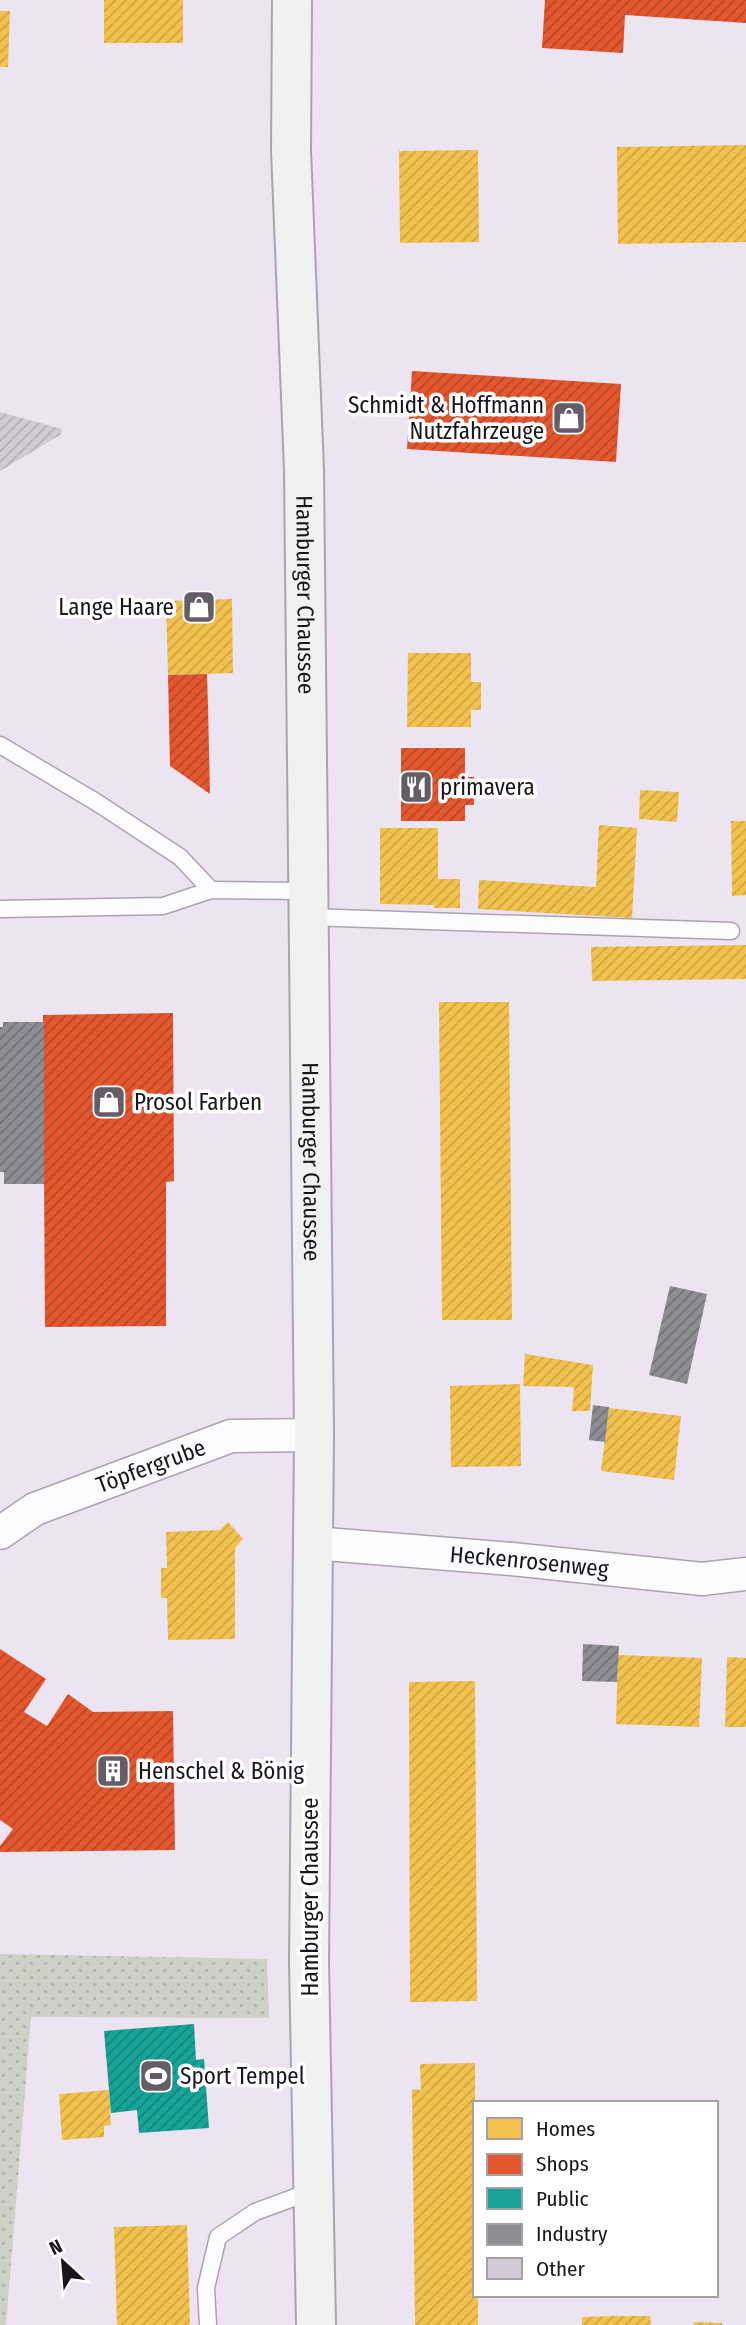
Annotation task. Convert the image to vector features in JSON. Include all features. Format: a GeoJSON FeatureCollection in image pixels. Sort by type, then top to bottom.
{"type":"FeatureCollection","features":[{"type":"Feature","properties":{"kind":"main road","name":"Hamburger Chaussee"},"geometry":{"type":"LineString","coordinates":[[292,0],[290,150],[304,470],[314,1435],[309,1962],[316,2325]]}},
{"type":"Feature","properties":{"kind":"street","name":"Töpfergrube"},"geometry":{"type":"LineString","coordinates":[[0,1533],[35,1509],[231,1436],[314,1435]]}},
{"type":"Feature","properties":{"kind":"street","name":"Heckenrosenweg"},"geometry":{"type":"LineString","coordinates":[[313,1543],[512,1559],[702,1579],[746,1574]]}},
{"type":"Feature","properties":{"kind":"lane"},"geometry":{"type":"LineString","coordinates":[[0,745],[96,802],[180,857],[211,890]]}},
{"type":"Feature","properties":{"kind":"lane"},"geometry":{"type":"LineString","coordinates":[[0,909],[163,906],[211,890],[308,904],[731,931]]}},
{"type":"Feature","properties":{"kind":"lane"},"geometry":{"type":"LineString","coordinates":[[208,2325],[206,2288],[218,2237],[255,2212],[315,2190]]}},
{"type":"Feature","properties":{"kind":"shaded area"},"geometry":{"type":"Polygon","coordinates":[[[0,1954],[267,1959],[269,2018],[31,2017],[6,2325],[0,2325],[0,1954]]]}},
{"type":"Feature","properties":{"kind":"building: Homes"},"geometry":{"type":"Polygon","coordinates":[[[104,0],[183,0],[183,43],[104,43],[104,0]]]}},
{"type":"Feature","properties":{"kind":"building: Homes"},"geometry":{"type":"Polygon","coordinates":[[[0,11],[10,11],[8,67],[0,67],[0,11]]]}},
{"type":"Feature","properties":{"kind":"building: Homes"},"geometry":{"type":"Polygon","coordinates":[[[746,145],[746,242],[618,244],[617,147],[746,145]]]}},
{"type":"Feature","properties":{"kind":"building: Homes"},"geometry":{"type":"Polygon","coordinates":[[[478,150],[479,242],[400,243],[399,151],[478,150]]]}},
{"type":"Feature","properties":{"kind":"building: Homes"},"geometry":{"type":"Polygon","coordinates":[[[232,599],[233,673],[168,675],[166,601],[232,599]]]}},
{"type":"Feature","properties":{"kind":"building: Homes"},"geometry":{"type":"Polygon","coordinates":[[[408,653],[471,653],[471,682],[481,682],[481,710],[471,710],[471,727],[407,727],[408,653]]]}},
{"type":"Feature","properties":{"kind":"building: Homes"},"geometry":{"type":"Polygon","coordinates":[[[640,790],[679,792],[677,822],[639,819],[640,790]]]}},
{"type":"Feature","properties":{"kind":"building: Homes"},"geometry":{"type":"Polygon","coordinates":[[[731,821],[746,821],[746,895],[732,896],[731,821]]]}},
{"type":"Feature","properties":{"kind":"building: Homes"},"geometry":{"type":"Polygon","coordinates":[[[599,825],[637,828],[632,918],[478,909],[479,880],[596,887],[599,825]]]}},
{"type":"Feature","properties":{"kind":"building: Homes"},"geometry":{"type":"Polygon","coordinates":[[[380,828],[438,828],[438,879],[460,879],[460,908],[380,904],[380,828]]]}},
{"type":"Feature","properties":{"kind":"building: Homes"},"geometry":{"type":"Polygon","coordinates":[[[746,945],[746,979],[592,981],[591,947],[746,945]]]}},
{"type":"Feature","properties":{"kind":"building: Homes"},"geometry":{"type":"Polygon","coordinates":[[[439,1002],[509,1002],[512,1320],[442,1320],[439,1002]]]}},
{"type":"Feature","properties":{"kind":"building: Homes"},"geometry":{"type":"Polygon","coordinates":[[[525,1354],[593,1365],[590,1411],[572,1411],[574,1387],[523,1386],[525,1354]]]}},
{"type":"Feature","properties":{"kind":"building: Homes"},"geometry":{"type":"Polygon","coordinates":[[[520,1384],[521,1466],[451,1467],[450,1386],[520,1384]]]}},
{"type":"Feature","properties":{"kind":"building: Homes"},"geometry":{"type":"Polygon","coordinates":[[[609,1408],[681,1416],[674,1480],[601,1471],[609,1408]]]}},
{"type":"Feature","properties":{"kind":"building: Homes"},"geometry":{"type":"Polygon","coordinates":[[[228,1522],[243,1539],[235,1548],[235,1639],[168,1640],[167,1598],[161,1598],[161,1568],[167,1568],[166,1532],[220,1530],[228,1522]]]}},
{"type":"Feature","properties":{"kind":"building: Homes"},"geometry":{"type":"Polygon","coordinates":[[[618,1655],[702,1658],[699,1727],[616,1724],[618,1655]]]}},
{"type":"Feature","properties":{"kind":"building: Homes"},"geometry":{"type":"Polygon","coordinates":[[[727,1657],[746,1658],[746,1727],[725,1727],[727,1657]]]}},
{"type":"Feature","properties":{"kind":"building: Homes"},"geometry":{"type":"Polygon","coordinates":[[[475,1681],[477,2001],[410,2002],[409,1682],[475,1681]]]}},
{"type":"Feature","properties":{"kind":"building: Homes"},"geometry":{"type":"Polygon","coordinates":[[[475,2063],[473,2297],[478,2297],[478,2325],[415,2325],[412,2089],[421,2090],[420,2064],[475,2063]]]}},
{"type":"Feature","properties":{"kind":"building: Homes"},"geometry":{"type":"Polygon","coordinates":[[[109,2090],[111,2125],[104,2126],[104,2137],[62,2140],[59,2094],[109,2090]]]}},
{"type":"Feature","properties":{"kind":"building: Homes"},"geometry":{"type":"Polygon","coordinates":[[[187,2225],[190,2325],[117,2325],[114,2227],[187,2225]]]}},
{"type":"Feature","properties":{"kind":"building: Homes"},"geometry":{"type":"Polygon","coordinates":[[[650,2316],[651,2325],[582,2325],[582,2317],[650,2316]]]}},
{"type":"Feature","properties":{"kind":"building: Homes"},"geometry":{"type":"Polygon","coordinates":[[[694,2322],[722,2323],[722,2325],[694,2325],[694,2322]]]}},
{"type":"Feature","properties":{"kind":"building: Shops"},"geometry":{"type":"Polygon","coordinates":[[[545,0],[746,0],[746,23],[625,15],[623,53],[542,48],[545,0]]]}},
{"type":"Feature","properties":{"kind":"building: Shops"},"geometry":{"type":"Polygon","coordinates":[[[412,371],[621,384],[616,462],[407,449],[412,371]]]}},
{"type":"Feature","properties":{"kind":"building: Shops"},"geometry":{"type":"Polygon","coordinates":[[[207,674],[210,794],[170,766],[168,675],[207,674]]]}},
{"type":"Feature","properties":{"kind":"building: Shops"},"geometry":{"type":"Polygon","coordinates":[[[401,748],[465,748],[465,777],[474,777],[474,805],[465,805],[465,821],[401,821],[401,748]]]}},
{"type":"Feature","properties":{"kind":"building: Shops","name":"Prosol Farben"},"geometry":{"type":"Polygon","coordinates":[[[173,1013],[174,1181],[166,1182],[166,1326],[45,1327],[43,1015],[173,1013]]]}},
{"type":"Feature","properties":{"kind":"building: Shops","name":"Henschel & Bönig"},"geometry":{"type":"Polygon","coordinates":[[[0,1649],[46,1679],[24,1712],[47,1726],[68,1694],[93,1712],[173,1711],[175,1850],[0,1852],[0,1846],[13,1829],[0,1820],[0,1649]]]}},
{"type":"Feature","properties":{"kind":"building: Public"},"geometry":{"type":"Polygon","coordinates":[[[194,2024],[196,2060],[204,2059],[209,2128],[139,2133],[137,2110],[111,2113],[104,2031],[194,2024]]]}},
{"type":"Feature","properties":{"kind":"building: Industry"},"geometry":{"type":"Polygon","coordinates":[[[3,1022],[44,1022],[44,1184],[4,1184],[4,1172],[0,1172],[0,1027],[3,1027],[3,1022]]]}},
{"type":"Feature","properties":{"kind":"building: Industry"},"geometry":{"type":"Polygon","coordinates":[[[670,1286],[707,1294],[687,1384],[649,1375],[670,1286]]]}},
{"type":"Feature","properties":{"kind":"building: Industry"},"geometry":{"type":"Polygon","coordinates":[[[593,1405],[609,1407],[605,1442],[589,1440],[593,1405]]]}},
{"type":"Feature","properties":{"kind":"building: Industry"},"geometry":{"type":"Polygon","coordinates":[[[583,1644],[619,1646],[617,1682],[582,1681],[583,1644]]]}},
{"type":"Feature","properties":{"kind":"building: Other"},"geometry":{"type":"Polygon","coordinates":[[[0,412],[62,429],[60,435],[0,471],[0,412]]]}},
{"type":"Feature","properties":{"kind":"place","name":"Schmidt & Hoffmann Nutzfahrzeuge"},"geometry":{"type":"Point","coordinates":[569,418]}},
{"type":"Feature","properties":{"kind":"place","name":"Lange Haare"},"geometry":{"type":"Point","coordinates":[199,607]}},
{"type":"Feature","properties":{"kind":"place","name":"primavera"},"geometry":{"type":"Point","coordinates":[416,787]}},
{"type":"Feature","properties":{"kind":"place","name":"Prosol Farben"},"geometry":{"type":"Point","coordinates":[109,1102]}},
{"type":"Feature","properties":{"kind":"place","name":"Henschel & Bönig"},"geometry":{"type":"Point","coordinates":[113,1771]}},
{"type":"Feature","properties":{"kind":"place","name":"Sport Tempel"},"geometry":{"type":"Point","coordinates":[156,2076]}}]}
